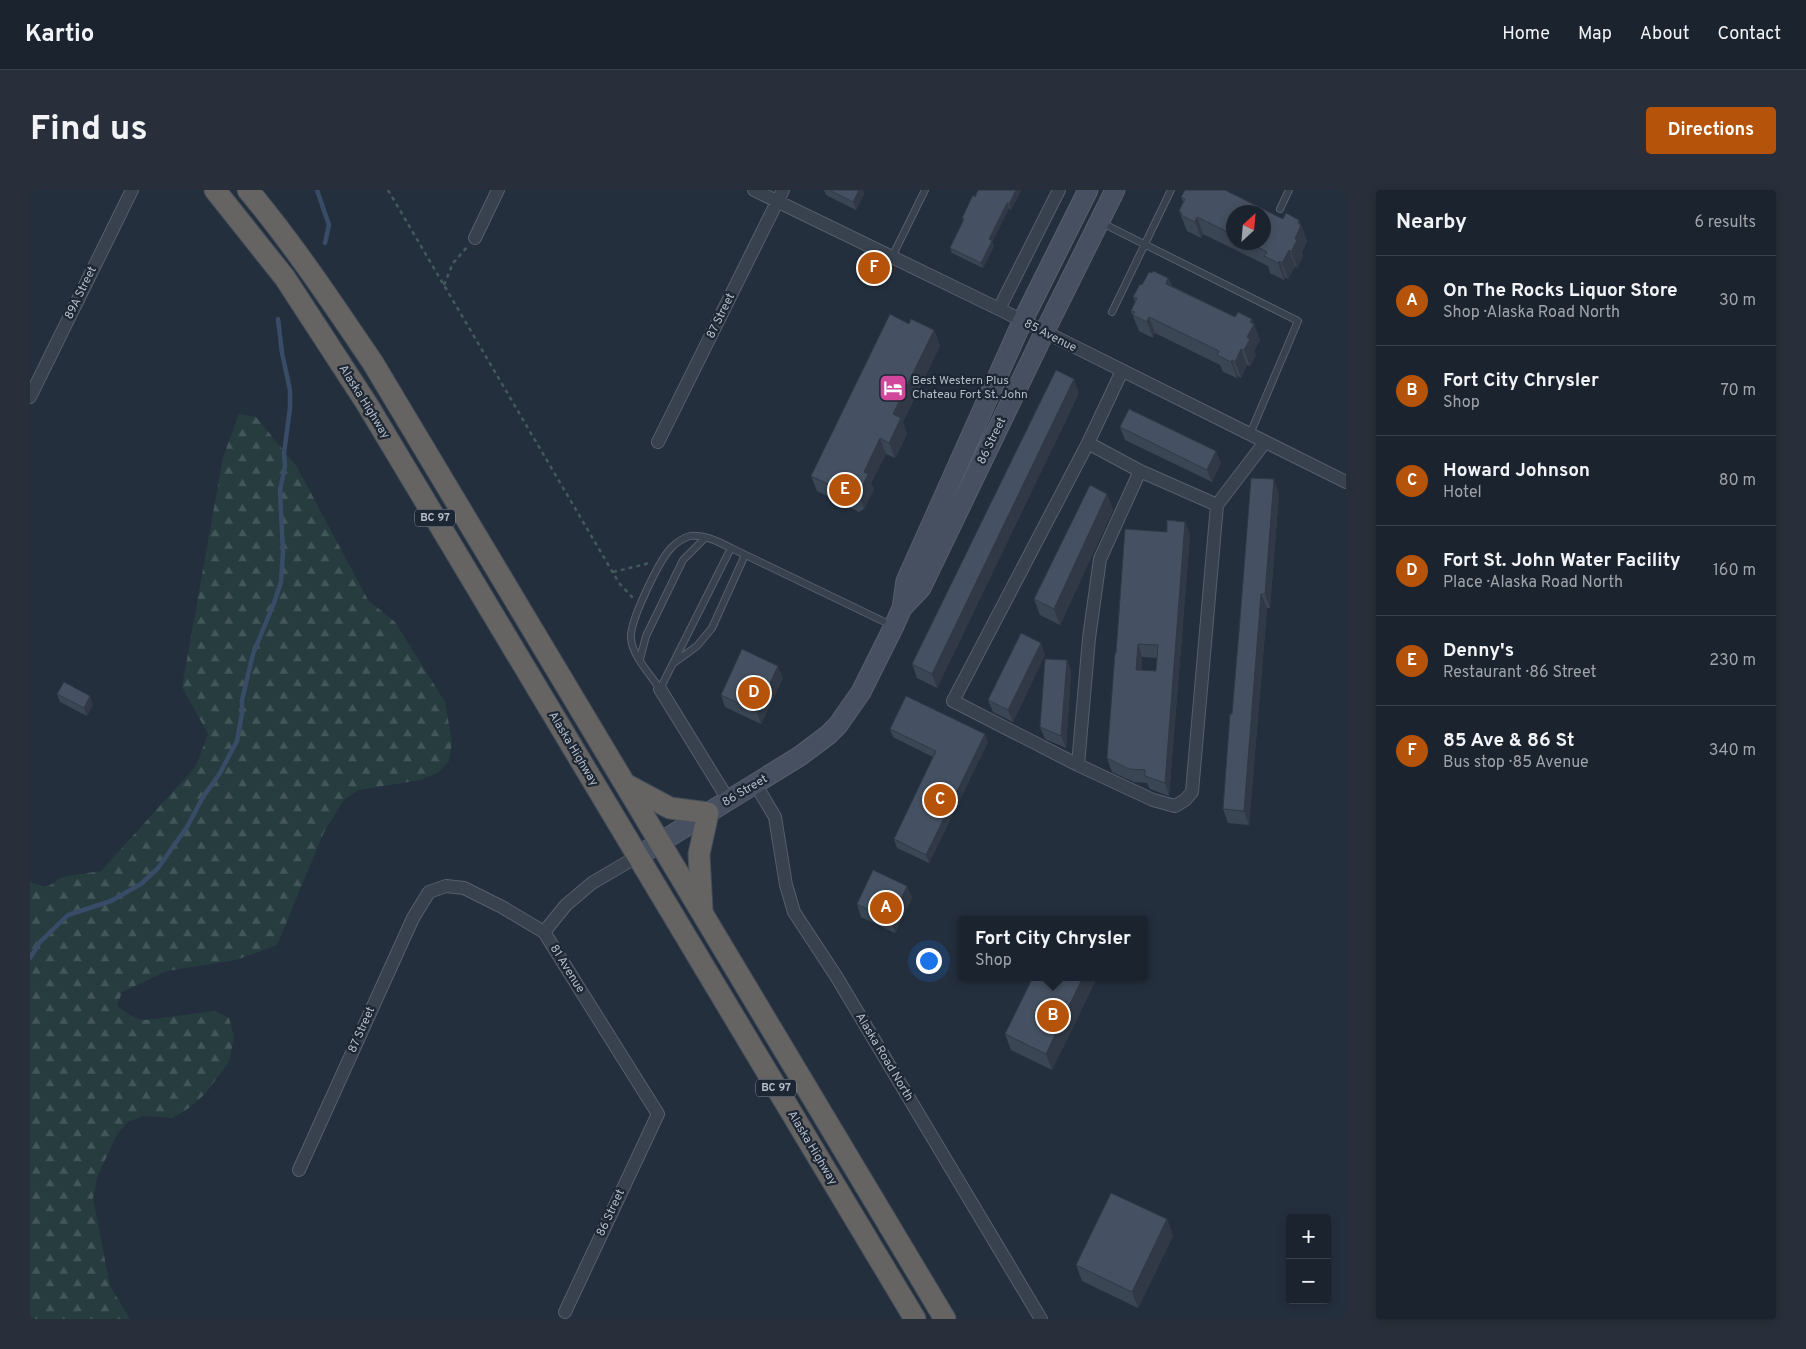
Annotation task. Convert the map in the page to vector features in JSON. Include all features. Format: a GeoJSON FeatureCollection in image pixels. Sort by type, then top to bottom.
{"type":"FeatureCollection","features":[{"type":"Feature","properties":{"kind":"highway","name":"Alaska Highway"},"geometry":{"type":"LineString","coordinates":[[215,190],[285,278],[367,404],[915,1319]]}},
{"type":"Feature","properties":{"kind":"highway","name":"BC 97"},"geometry":{"type":"LineString","coordinates":[[248,190],[279,228],[321,286],[372,364],[945,1319]]}},
{"type":"Feature","properties":{"kind":"highway"},"geometry":{"type":"LineString","coordinates":[[625,784],[670,808],[708,813],[699,854],[702,912]]}},
{"type":"Feature","properties":{"kind":"main road","name":"86 Street"},"geometry":{"type":"LineString","coordinates":[[638,856],[816,745],[838,724],[861,692],[902,608],[906,581],[1022,322],[1088,190]]}},
{"type":"Feature","properties":{"kind":"main road","name":"86 Street"},"geometry":{"type":"LineString","coordinates":[[902,608],[921,588],[1115,190]]}},
{"type":"Feature","properties":{"kind":"street","name":"89A Street"},"geometry":{"type":"LineString","coordinates":[[30,397],[132,190]]}},
{"type":"Feature","properties":{"kind":"street"},"geometry":{"type":"LineString","coordinates":[[475,238],[498,190]]}},
{"type":"Feature","properties":{"kind":"street","name":"85 Avenue"},"geometry":{"type":"LineString","coordinates":[[754,190],[780,196],[892,257],[1346,482]]}},
{"type":"Feature","properties":{"kind":"street"},"geometry":{"type":"LineString","coordinates":[[999,309],[1059,190]]}},
{"type":"Feature","properties":{"kind":"street","name":"87 Street"},"geometry":{"type":"LineString","coordinates":[[658,442],[780,196]]}},
{"type":"Feature","properties":{"kind":"street"},"geometry":{"type":"LineString","coordinates":[[1122,372],[1088,444],[953,701],[1078,765],[1153,800],[1175,806],[1185,800],[1192,792],[1217,505],[1265,442]]}},
{"type":"Feature","properties":{"kind":"street"},"geometry":{"type":"LineString","coordinates":[[1088,444],[1140,471],[1217,505]]}},
{"type":"Feature","properties":{"kind":"street"},"geometry":{"type":"LineString","coordinates":[[1078,765],[1089,638],[1100,559],[1140,471]]}},
{"type":"Feature","properties":{"kind":"street"},"geometry":{"type":"LineString","coordinates":[[660,689],[729,800]]}},
{"type":"Feature","properties":{"kind":"street","name":"Alaska Road North"},"geometry":{"type":"LineString","coordinates":[[756,784],[774,817],[786,885],[794,912],[836,976],[1041,1319]]}},
{"type":"Feature","properties":{"kind":"street","name":"86 Street"},"geometry":{"type":"LineString","coordinates":[[544,932],[566,905],[592,883],[638,856]]}},
{"type":"Feature","properties":{"kind":"street","name":"81 Avenue"},"geometry":{"type":"LineString","coordinates":[[430,892],[446,886],[464,888],[502,907],[544,932],[658,1114]]}},
{"type":"Feature","properties":{"kind":"street","name":"87 Street"},"geometry":{"type":"LineString","coordinates":[[298,1170],[413,918],[430,892]]}},
{"type":"Feature","properties":{"kind":"street","name":"86 Street"},"geometry":{"type":"LineString","coordinates":[[565,1312],[658,1114]]}},
{"type":"Feature","properties":{"kind":"lane"},"geometry":{"type":"LineString","coordinates":[[892,257],[925,190]]}},
{"type":"Feature","properties":{"kind":"lane"},"geometry":{"type":"LineString","coordinates":[[1112,312],[1171,190]]}},
{"type":"Feature","properties":{"kind":"lane"},"geometry":{"type":"LineString","coordinates":[[1280,209],[1290,190]]}},
{"type":"Feature","properties":{"kind":"lane"},"geometry":{"type":"LineString","coordinates":[[1100,222],[1298,321],[1250,434]]}},
{"type":"Feature","properties":{"kind":"lane"},"geometry":{"type":"LineString","coordinates":[[660,689],[633,649],[631,628],[640,604],[669,550],[689,536],[718,541],[894,626]]}},
{"type":"Feature","properties":{"kind":"lane"},"geometry":{"type":"LineString","coordinates":[[640,659],[646,636],[683,560],[705,538]]}},
{"type":"Feature","properties":{"kind":"lane"},"geometry":{"type":"LineString","coordinates":[[660,689],[731,548]]}},
{"type":"Feature","properties":{"kind":"lane"},"geometry":{"type":"LineString","coordinates":[[672,664],[697,646],[712,628],[746,555]]}},
{"type":"Feature","properties":{"kind":"path"},"geometry":{"type":"LineString","coordinates":[[388,190],[613,572],[629,595],[640,604]]}},
{"type":"Feature","properties":{"kind":"path"},"geometry":{"type":"LineString","coordinates":[[444,284],[453,263],[475,238]]}},
{"type":"Feature","properties":{"kind":"path"},"geometry":{"type":"LineString","coordinates":[[613,572],[646,564],[653,558]]}},
{"type":"Feature","properties":{"kind":"green space"},"geometry":{"type":"Polygon","coordinates":[[[239,414],[256,417],[297,467],[368,600],[395,622],[445,702],[452,742],[449,761],[438,773],[420,780],[359,790],[344,800],[324,832],[277,945],[236,960],[167,971],[122,992],[117,1006],[135,1018],[145,1020],[215,1011],[229,1018],[234,1037],[229,1062],[205,1094],[189,1108],[172,1118],[143,1116],[128,1122],[117,1134],[98,1175],[93,1198],[110,1286],[130,1319],[30,1319],[30,882],[49,886],[62,878],[72,875],[101,871],[196,766],[208,734],[182,687],[223,457],[239,414]]]}},
{"type":"Feature","properties":{"kind":"building"},"geometry":{"type":"Polygon","coordinates":[[[829,190],[859,190],[853,202],[829,190]]]}},
{"type":"Feature","properties":{"kind":"building"},"geometry":{"type":"Polygon","coordinates":[[[978,190],[1016,190],[1009,204],[1007,203],[989,239],[992,241],[981,263],[950,248],[973,195],[975,197],[978,190]]]}},
{"type":"Feature","properties":{"kind":"building"},"geometry":{"type":"Polygon","coordinates":[[[1185,190],[1225,190],[1255,205],[1226,205],[1226,231],[1197,217],[1195,222],[1181,215],[1182,213],[1179,211],[1185,199],[1181,197],[1185,190]]]}},
{"type":"Feature","properties":{"kind":"building"},"geometry":{"type":"Polygon","coordinates":[[[1271,213],[1283,219],[1286,213],[1299,220],[1298,223],[1301,225],[1295,239],[1297,240],[1291,252],[1289,250],[1282,263],[1264,256],[1267,252],[1263,250],[1271,250],[1271,213]]]}},
{"type":"Feature","properties":{"kind":"building"},"geometry":{"type":"Polygon","coordinates":[[[1153,271],[1168,278],[1166,284],[1235,317],[1238,312],[1252,319],[1250,322],[1254,324],[1247,337],[1250,339],[1244,350],[1241,349],[1235,362],[1217,355],[1219,351],[1149,317],[1147,322],[1133,315],[1135,312],[1131,311],[1137,298],[1133,297],[1149,272],[1152,273],[1153,271]]]}},
{"type":"Feature","properties":{"kind":"building","name":"Best Western Plus Chateau Fort St. John"},"geometry":{"type":"Polygon","coordinates":[[[890,314],[909,324],[911,319],[934,330],[893,414],[901,418],[889,443],[880,438],[864,472],[868,474],[859,494],[853,496],[811,476],[890,314]]]}},
{"type":"Feature","properties":{"kind":"building"},"geometry":{"type":"Polygon","coordinates":[[[1056,370],[1074,379],[932,674],[912,664],[1056,370]]]}},
{"type":"Feature","properties":{"kind":"building"},"geometry":{"type":"Polygon","coordinates":[[[1129,409],[1216,451],[1207,470],[1120,427],[1129,409]]]}},
{"type":"Feature","properties":{"kind":"building"},"geometry":{"type":"Polygon","coordinates":[[[1251,478],[1274,479],[1265,594],[1261,594],[1244,811],[1223,809],[1251,478]]]}},
{"type":"Feature","properties":{"kind":"building"},"geometry":{"type":"Polygon","coordinates":[[[1090,485],[1107,494],[1054,609],[1034,599],[1090,485]]]}},
{"type":"Feature","properties":{"kind":"building"},"geometry":{"type":"Polygon","coordinates":[[[1167,520],[1185,522],[1165,783],[1145,776],[1145,770],[1129,769],[1107,758],[1125,529],[1167,532],[1167,520]],[[1138,644],[1136,670],[1156,671],[1158,645],[1138,644]]]}},
{"type":"Feature","properties":{"kind":"building"},"geometry":{"type":"Polygon","coordinates":[[[1021,633],[1041,643],[1008,710],[988,700],[1021,633]]]}},
{"type":"Feature","properties":{"kind":"building"},"geometry":{"type":"Polygon","coordinates":[[[742,649],[778,666],[757,712],[721,695],[742,649]]]}},
{"type":"Feature","properties":{"kind":"building"},"geometry":{"type":"Polygon","coordinates":[[[1045,659],[1067,660],[1061,736],[1040,727],[1045,659]]]}},
{"type":"Feature","properties":{"kind":"building"},"geometry":{"type":"Polygon","coordinates":[[[64,682],[90,696],[84,708],[57,694],[64,682]]]}},
{"type":"Feature","properties":{"kind":"building"},"geometry":{"type":"Polygon","coordinates":[[[906,696],[985,734],[926,855],[894,839],[936,751],[890,729],[906,696]]]}},
{"type":"Feature","properties":{"kind":"building"},"geometry":{"type":"Polygon","coordinates":[[[873,870],[907,886],[891,921],[857,904],[873,870]]]}},
{"type":"Feature","properties":{"kind":"building"},"geometry":{"type":"Polygon","coordinates":[[[1031,981],[1081,981],[1046,1054],[1005,1034],[1031,981]]]}},
{"type":"Feature","properties":{"kind":"building"},"geometry":{"type":"Polygon","coordinates":[[[1111,1193],[1167,1219],[1132,1292],[1076,1265],[1111,1193]]]}},
{"type":"Feature","properties":{"kind":"waterway"},"geometry":{"type":"LineString","coordinates":[[317,190],[329,225],[325,243]]}},
{"type":"Feature","properties":{"kind":"waterway"},"geometry":{"type":"LineString","coordinates":[[30,958],[40,942],[68,915],[111,901],[141,884],[158,868],[187,827],[237,741],[242,713],[242,700],[253,654],[281,582],[283,552],[280,491],[285,466],[284,453],[290,408],[290,390],[282,353],[278,319]]}},
{"type":"Feature","properties":{"kind":"place","name":"85 Ave & 86 St"},"geometry":{"type":"Point","coordinates":[874,268]}},
{"type":"Feature","properties":{"kind":"place","name":"Best Western Plus Chateau Fort St. John"},"geometry":{"type":"Point","coordinates":[893,388]}},
{"type":"Feature","properties":{"kind":"place","name":"Denny's"},"geometry":{"type":"Point","coordinates":[845,490]}},
{"type":"Feature","properties":{"kind":"place","name":"Fort St. John Water Facility"},"geometry":{"type":"Point","coordinates":[754,693]}},
{"type":"Feature","properties":{"kind":"place","name":"Howard Johnson"},"geometry":{"type":"Point","coordinates":[940,800]}},
{"type":"Feature","properties":{"kind":"place","name":"On The Rocks Liquor Store"},"geometry":{"type":"Point","coordinates":[886,908]}},
{"type":"Feature","properties":{"kind":"place","name":"Fort City Chrysler"},"geometry":{"type":"Point","coordinates":[1053,1016]}}]}
